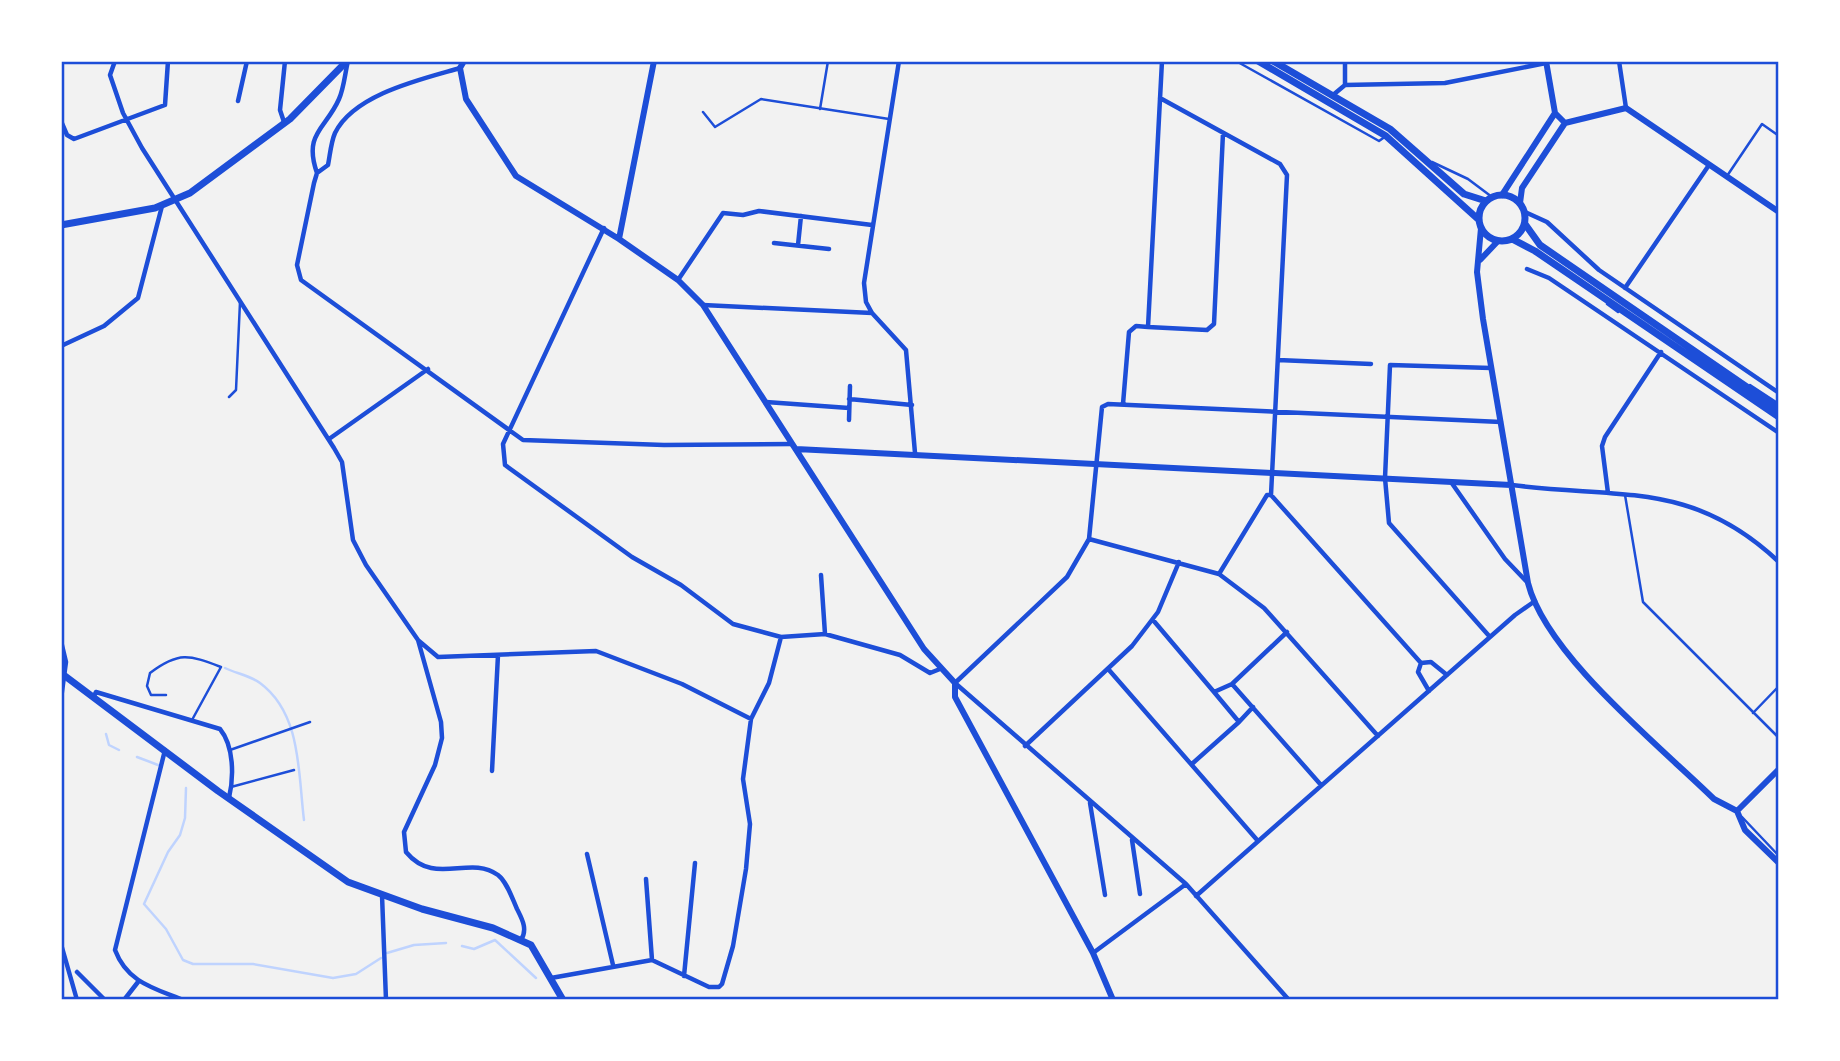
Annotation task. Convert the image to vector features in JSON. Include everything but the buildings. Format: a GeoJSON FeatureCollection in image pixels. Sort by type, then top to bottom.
{"type":"FeatureCollection","features":[{"type":"Feature","properties":{"kind":"main road"},"geometry":{"type":"LineString","coordinates":[[61,225],[162,206],[175,201],[285,124],[347,61]]}},
{"type":"Feature","properties":{"kind":"main road"},"geometry":{"type":"LineString","coordinates":[[1258,61],[1387,136],[1498,241],[1512,239],[1556,266],[1779,419]]}},
{"type":"Feature","properties":{"kind":"main road"},"geometry":{"type":"LineString","coordinates":[[1273,61],[1390,129],[1464,194],[1489,199],[1502,195],[1520,203],[1525,212],[1525,224],[1539,245],[1779,407]]}},
{"type":"Feature","properties":{"kind":"main road"},"geometry":{"type":"LineString","coordinates":[[1480,224],[1489,199]]}},
{"type":"Feature","properties":{"kind":"main road"},"geometry":{"type":"LineString","coordinates":[[1512,239],[1525,224]]}},
{"type":"Feature","properties":{"kind":"main road"},"geometry":{"type":"LineString","coordinates":[[63,675],[351,884],[489,927],[535,949],[562,999]]}},
{"type":"Feature","properties":{"kind":"street"},"geometry":{"type":"LineString","coordinates":[[115,61],[110,75],[126,120],[342,462],[353,540],[366,565],[418,640],[435,656],[596,651],[682,684],[751,719]]}},
{"type":"Feature","properties":{"kind":"street"},"geometry":{"type":"LineString","coordinates":[[61,121],[67,135],[74,139],[165,105],[168,61]]}},
{"type":"Feature","properties":{"kind":"street"},"geometry":{"type":"LineString","coordinates":[[238,101],[247,61]]}},
{"type":"Feature","properties":{"kind":"street"},"geometry":{"type":"LineString","coordinates":[[285,61],[281,110],[285,124]]}},
{"type":"Feature","properties":{"kind":"street"},"geometry":{"type":"LineString","coordinates":[[347,61],[339,99],[316,130],[312,159],[317,173],[297,265],[302,280],[523,440],[794,446],[1511,485],[1661,497],[1699,509],[1739,530],[1775,554],[1779,562]]}},
{"type":"Feature","properties":{"kind":"street"},"geometry":{"type":"LineString","coordinates":[[619,239],[654,61]]}},
{"type":"Feature","properties":{"kind":"street"},"geometry":{"type":"LineString","coordinates":[[899,61],[864,283],[866,302],[906,350],[915,453]]}},
{"type":"Feature","properties":{"kind":"street"},"geometry":{"type":"LineString","coordinates":[[1148,327],[1162,61]]}},
{"type":"Feature","properties":{"kind":"street"},"geometry":{"type":"LineString","coordinates":[[1345,61],[1345,85]]}},
{"type":"Feature","properties":{"kind":"street"},"geometry":{"type":"LineString","coordinates":[[1619,61],[1626,108],[1779,212]]}},
{"type":"Feature","properties":{"kind":"street"},"geometry":{"type":"LineString","coordinates":[[1333,95],[1345,85],[1433,83],[1546,62],[1555,113],[1565,124]]}},
{"type":"Feature","properties":{"kind":"street"},"geometry":{"type":"LineString","coordinates":[[317,173],[328,165],[335,133],[367,102],[402,85],[462,65],[466,99],[516,176],[619,239],[678,280],[703,305],[924,649],[940,669],[1186,884],[1289,1000]]}},
{"type":"Feature","properties":{"kind":"street"},"geometry":{"type":"LineString","coordinates":[[1160,98],[1280,164],[1287,175],[1271,495],[1421,663]]}},
{"type":"Feature","properties":{"kind":"street"},"geometry":{"type":"LineString","coordinates":[[1520,203],[1522,188],[1565,124],[1626,108]]}},
{"type":"Feature","properties":{"kind":"street"},"geometry":{"type":"LineString","coordinates":[[1502,195],[1555,113]]}},
{"type":"Feature","properties":{"kind":"street"},"geometry":{"type":"LineString","coordinates":[[1122,404],[1129,332],[1136,327],[1207,330],[1214,324],[1223,133]]}},
{"type":"Feature","properties":{"kind":"street"},"geometry":{"type":"LineString","coordinates":[[1625,288],[1709,165]]}},
{"type":"Feature","properties":{"kind":"street"},"geometry":{"type":"LineString","coordinates":[[61,346],[103,327],[138,298],[162,206]]}},
{"type":"Feature","properties":{"kind":"street"},"geometry":{"type":"LineString","coordinates":[[678,280],[723,214],[743,215],[760,211],[872,225]]}},
{"type":"Feature","properties":{"kind":"street"},"geometry":{"type":"LineString","coordinates":[[1525,212],[1547,222],[1599,270],[1779,393]]}},
{"type":"Feature","properties":{"kind":"street"},"geometry":{"type":"LineString","coordinates":[[798,245],[802,216]]}},
{"type":"Feature","properties":{"kind":"street"},"geometry":{"type":"LineString","coordinates":[[1480,224],[1477,272],[1491,368],[1528,583],[1535,601],[1563,648],[1585,674],[1714,799],[1737,811],[1745,830],[1779,863]]}},
{"type":"Feature","properties":{"kind":"street"},"geometry":{"type":"LineString","coordinates":[[604,229],[503,444],[505,465],[632,557],[681,585],[733,624],[782,636],[825,634],[900,655],[930,673],[940,669]]}},
{"type":"Feature","properties":{"kind":"street"},"geometry":{"type":"LineString","coordinates":[[1479,261],[1498,241]]}},
{"type":"Feature","properties":{"kind":"street"},"geometry":{"type":"LineString","coordinates":[[774,243],[829,249]]}},
{"type":"Feature","properties":{"kind":"street"},"geometry":{"type":"LineString","coordinates":[[1549,278],[1556,266]]}},
{"type":"Feature","properties":{"kind":"street"},"geometry":{"type":"LineString","coordinates":[[1527,269],[1549,278],[1779,433]]}},
{"type":"Feature","properties":{"kind":"street"},"geometry":{"type":"LineString","coordinates":[[703,305],[873,313]]}},
{"type":"Feature","properties":{"kind":"street"},"geometry":{"type":"LineString","coordinates":[[1608,493],[1603,442],[1661,352]]}},
{"type":"Feature","properties":{"kind":"street"},"geometry":{"type":"LineString","coordinates":[[1278,360],[1371,364]]}},
{"type":"Feature","properties":{"kind":"street"},"geometry":{"type":"LineString","coordinates":[[1490,637],[1389,523],[1385,478],[1390,365],[1491,368]]}},
{"type":"Feature","properties":{"kind":"street"},"geometry":{"type":"LineString","coordinates":[[329,439],[428,369]]}},
{"type":"Feature","properties":{"kind":"street"},"geometry":{"type":"LineString","coordinates":[[849,420],[850,386]]}},
{"type":"Feature","properties":{"kind":"street"},"geometry":{"type":"LineString","coordinates":[[849,399],[912,405]]}},
{"type":"Feature","properties":{"kind":"street"},"geometry":{"type":"LineString","coordinates":[[766,402],[849,408]]}},
{"type":"Feature","properties":{"kind":"street"},"geometry":{"type":"LineString","coordinates":[[1113,1000],[1093,953],[955,697],[955,683],[1067,577],[1089,539],[1102,407],[1122,404],[1501,422]]}},
{"type":"Feature","properties":{"kind":"street"},"geometry":{"type":"LineString","coordinates":[[1451,482],[1505,559],[1528,583]]}},
{"type":"Feature","properties":{"kind":"street"},"geometry":{"type":"LineString","coordinates":[[1219,574],[1267,495],[1271,495]]}},
{"type":"Feature","properties":{"kind":"street"},"geometry":{"type":"LineString","coordinates":[[1089,539],[1219,574],[1252,597],[1287,632],[1378,736]]}},
{"type":"Feature","properties":{"kind":"street"},"geometry":{"type":"LineString","coordinates":[[1026,746],[1109,670],[1153,620],[1180,562]]}},
{"type":"Feature","properties":{"kind":"street"},"geometry":{"type":"LineString","coordinates":[[821,575],[825,634]]}},
{"type":"Feature","properties":{"kind":"street"},"geometry":{"type":"LineString","coordinates":[[1196,896],[1490,637],[1535,601]]}},
{"type":"Feature","properties":{"kind":"street"},"geometry":{"type":"LineString","coordinates":[[1153,620],[1239,722]]}},
{"type":"Feature","properties":{"kind":"street"},"geometry":{"type":"LineString","coordinates":[[1214,692],[1232,684],[1287,632]]}},
{"type":"Feature","properties":{"kind":"street"},"geometry":{"type":"LineString","coordinates":[[551,979],[613,965],[652,960],[709,988],[719,987],[733,946],[748,846],[750,824],[743,779],[751,719],[769,683],[782,636]]}},
{"type":"Feature","properties":{"kind":"street"},"geometry":{"type":"LineString","coordinates":[[418,640],[441,722],[442,738],[435,765],[404,832],[405,852],[424,868],[486,870],[499,876],[523,919],[524,932],[521,940]]}},
{"type":"Feature","properties":{"kind":"street"},"geometry":{"type":"LineString","coordinates":[[61,641],[66,662],[61,699]]}},
{"type":"Feature","properties":{"kind":"street"},"geometry":{"type":"LineString","coordinates":[[492,771],[498,654]]}},
{"type":"Feature","properties":{"kind":"street"},"geometry":{"type":"LineString","coordinates":[[1421,663],[1431,662],[1447,675]]}},
{"type":"Feature","properties":{"kind":"street"},"geometry":{"type":"LineString","coordinates":[[1421,663],[1418,672],[1429,691]]}},
{"type":"Feature","properties":{"kind":"street"},"geometry":{"type":"LineString","coordinates":[[1109,670],[1258,841]]}},
{"type":"Feature","properties":{"kind":"street"},"geometry":{"type":"LineString","coordinates":[[1232,684],[1321,785]]}},
{"type":"Feature","properties":{"kind":"street"},"geometry":{"type":"LineString","coordinates":[[94,696],[96,692],[220,729],[227,737],[230,750],[229,798]]}},
{"type":"Feature","properties":{"kind":"street"},"geometry":{"type":"LineString","coordinates":[[1193,764],[1253,707]]}},
{"type":"Feature","properties":{"kind":"street"},"geometry":{"type":"LineString","coordinates":[[166,750],[115,950],[121,966],[138,982],[183,1000]]}},
{"type":"Feature","properties":{"kind":"street"},"geometry":{"type":"LineString","coordinates":[[1737,811],[1779,769]]}},
{"type":"Feature","properties":{"kind":"street"},"geometry":{"type":"LineString","coordinates":[[1090,802],[1105,895]]}},
{"type":"Feature","properties":{"kind":"street"},"geometry":{"type":"LineString","coordinates":[[1132,839],[1140,894]]}},
{"type":"Feature","properties":{"kind":"street"},"geometry":{"type":"LineString","coordinates":[[587,854],[613,965]]}},
{"type":"Feature","properties":{"kind":"street"},"geometry":{"type":"LineString","coordinates":[[684,976],[695,863]]}},
{"type":"Feature","properties":{"kind":"street"},"geometry":{"type":"LineString","coordinates":[[646,879],[652,960]]}},
{"type":"Feature","properties":{"kind":"street"},"geometry":{"type":"LineString","coordinates":[[1093,953],[1186,884]]}},
{"type":"Feature","properties":{"kind":"street"},"geometry":{"type":"LineString","coordinates":[[378,894],[386,1000]]}},
{"type":"Feature","properties":{"kind":"street"},"geometry":{"type":"LineString","coordinates":[[61,944],[77,1000]]}},
{"type":"Feature","properties":{"kind":"street"},"geometry":{"type":"LineString","coordinates":[[77,972],[106,1000]]}},
{"type":"Feature","properties":{"kind":"street"},"geometry":{"type":"LineString","coordinates":[[124,1000],[138,982]]}},
{"type":"Feature","properties":{"kind":"lane"},"geometry":{"type":"LineString","coordinates":[[821,109],[828,61]]}},
{"type":"Feature","properties":{"kind":"lane"},"geometry":{"type":"LineString","coordinates":[[1236,61],[1379,141],[1387,136]]}},
{"type":"Feature","properties":{"kind":"lane"},"geometry":{"type":"LineString","coordinates":[[703,112],[715,127],[761,99],[889,119]]}},
{"type":"Feature","properties":{"kind":"lane"},"geometry":{"type":"LineString","coordinates":[[1727,176],[1762,124],[1779,136]]}},
{"type":"Feature","properties":{"kind":"lane"},"geometry":{"type":"LineString","coordinates":[[1427,160],[1449,168],[1489,199]]}},
{"type":"Feature","properties":{"kind":"lane"},"geometry":{"type":"LineString","coordinates":[[229,397],[236,390],[240,301]]}},
{"type":"Feature","properties":{"kind":"lane"},"geometry":{"type":"LineString","coordinates":[[1625,494],[1643,602],[1779,738]]}},
{"type":"Feature","properties":{"kind":"lane"},"geometry":{"type":"LineString","coordinates":[[166,695],[150,695],[147,687],[150,673],[165,662],[185,655],[221,667],[192,720]]}},
{"type":"Feature","properties":{"kind":"lane"},"geometry":{"type":"LineString","coordinates":[[1753,713],[1779,686]]}},
{"type":"Feature","properties":{"kind":"lane"},"geometry":{"type":"LineString","coordinates":[[230,750],[310,722]]}},
{"type":"Feature","properties":{"kind":"lane"},"geometry":{"type":"LineString","coordinates":[[231,787],[294,770]]}},
{"type":"Feature","properties":{"kind":"lane"},"geometry":{"type":"LineString","coordinates":[[1737,811],[1779,856]]}},
{"type":"Feature","properties":{"kind":"waterway"},"geometry":{"type":"LineString","coordinates":[[225,668],[260,683],[274,696],[284,711],[296,746],[304,820]]}},
{"type":"Feature","properties":{"kind":"waterway"},"geometry":{"type":"LineString","coordinates":[[106,734],[109,745],[119,750]]}},
{"type":"Feature","properties":{"kind":"waterway"},"geometry":{"type":"LineString","coordinates":[[137,757],[158,765]]}},
{"type":"Feature","properties":{"kind":"waterway"},"geometry":{"type":"LineString","coordinates":[[186,788],[185,818],[180,835],[168,852],[144,904],[166,929],[183,960],[193,964],[253,964],[333,978],[356,974],[381,958]]}},
{"type":"Feature","properties":{"kind":"waterway"},"geometry":{"type":"LineString","coordinates":[[462,946],[474,949],[495,940],[536,978]]}},
{"type":"Feature","properties":{"kind":"waterway"},"geometry":{"type":"LineString","coordinates":[[387,953],[414,945],[446,943]]}}]}
